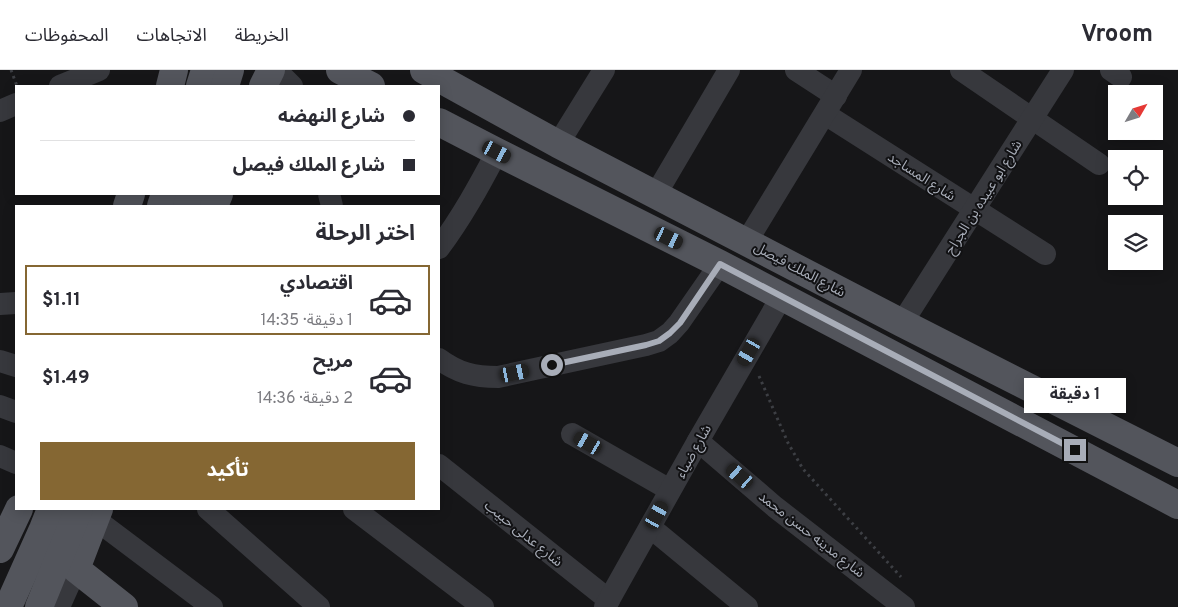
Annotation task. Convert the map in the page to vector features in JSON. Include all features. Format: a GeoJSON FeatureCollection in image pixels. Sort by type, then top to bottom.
{"type":"FeatureCollection","features":[{"type":"Feature","properties":{"kind":"main road"},"geometry":{"type":"LineString","coordinates":[[170,85],[174,70]]}},
{"type":"Feature","properties":{"kind":"main road"},"geometry":{"type":"LineString","coordinates":[[200,85],[204,70]]}},
{"type":"Feature","properties":{"kind":"main road"},"geometry":{"type":"LineString","coordinates":[[225,85],[230,70]]}},
{"type":"Feature","properties":{"kind":"main road"},"geometry":{"type":"LineString","coordinates":[[263,85],[270,70]]}},
{"type":"Feature","properties":{"kind":"main road"},"geometry":{"type":"LineString","coordinates":[[340,70],[369,85]]}},
{"type":"Feature","properties":{"kind":"main road","name":"شارع الملك فيصل"},"geometry":{"type":"LineString","coordinates":[[424,70],[558,144],[902,323],[1178,463]]}},
{"type":"Feature","properties":{"kind":"main road"},"geometry":{"type":"LineString","coordinates":[[440,123],[782,296],[1178,505]]}},
{"type":"Feature","properties":{"kind":"main road"},"geometry":{"type":"LineString","coordinates":[[8,607],[51,510]]}},
{"type":"Feature","properties":{"kind":"main road"},"geometry":{"type":"LineString","coordinates":[[91,512],[76,569],[124,607]]}},
{"type":"Feature","properties":{"kind":"main road"},"geometry":{"type":"LineString","coordinates":[[39,607],[91,512]]}},
{"type":"Feature","properties":{"kind":"main road"},"geometry":{"type":"LineString","coordinates":[[0,549],[10,519]]}},
{"type":"Feature","properties":{"kind":"street"},"geometry":{"type":"LineString","coordinates":[[62,85],[99,70]]}},
{"type":"Feature","properties":{"kind":"street"},"geometry":{"type":"LineString","coordinates":[[270,70],[291,85]]}},
{"type":"Feature","properties":{"kind":"street"},"geometry":{"type":"LineString","coordinates":[[558,144],[604,70]]}},
{"type":"Feature","properties":{"kind":"street"},"geometry":{"type":"LineString","coordinates":[[656,194],[729,70]]}},
{"type":"Feature","properties":{"kind":"street","name":"شارع المساجد"},"geometry":{"type":"LineString","coordinates":[[796,70],[830,105],[975,210],[1045,254]]}},
{"type":"Feature","properties":{"kind":"street"},"geometry":{"type":"LineString","coordinates":[[747,242],[851,70]]}},
{"type":"Feature","properties":{"kind":"street"},"geometry":{"type":"LineString","coordinates":[[961,70],[1099,164]]}},
{"type":"Feature","properties":{"kind":"street","name":"شارع ابو عبيده بن الجراح"},"geometry":{"type":"LineString","coordinates":[[902,323],[1063,70]]}},
{"type":"Feature","properties":{"kind":"street"},"geometry":{"type":"LineString","coordinates":[[0,111],[15,104]]}},
{"type":"Feature","properties":{"kind":"street"},"geometry":{"type":"LineString","coordinates":[[440,247],[477,191],[497,152]]}},
{"type":"Feature","properties":{"kind":"street"},"geometry":{"type":"LineString","coordinates":[[440,359],[449,366],[465,373],[481,377],[498,377],[659,341],[680,323],[720,264]]}},
{"type":"Feature","properties":{"kind":"street","name":"شارع ضياء"},"geometry":{"type":"LineString","coordinates":[[607,604],[670,490],[782,296]]}},
{"type":"Feature","properties":{"kind":"street"},"geometry":{"type":"LineString","coordinates":[[0,304],[15,303]]}},
{"type":"Feature","properties":{"kind":"street"},"geometry":{"type":"LineString","coordinates":[[0,361],[15,366]]}},
{"type":"Feature","properties":{"kind":"street"},"geometry":{"type":"LineString","coordinates":[[0,406],[15,412]]}},
{"type":"Feature","properties":{"kind":"street"},"geometry":{"type":"LineString","coordinates":[[572,434],[670,490]]}},
{"type":"Feature","properties":{"kind":"street","name":"شارع مدينه حسن محمد"},"geometry":{"type":"LineString","coordinates":[[698,441],[775,506],[904,607]]}},
{"type":"Feature","properties":{"kind":"street"},"geometry":{"type":"LineString","coordinates":[[0,456],[15,463]]}},
{"type":"Feature","properties":{"kind":"street","name":"شارع عدلى حبيب"},"geometry":{"type":"LineString","coordinates":[[440,466],[607,604]]}},
{"type":"Feature","properties":{"kind":"street"},"geometry":{"type":"LineString","coordinates":[[209,510],[319,607]]}},
{"type":"Feature","properties":{"kind":"street"},"geometry":{"type":"LineString","coordinates":[[355,510],[483,607]]}},
{"type":"Feature","properties":{"kind":"street"},"geometry":{"type":"LineString","coordinates":[[91,512],[212,607]]}},
{"type":"Feature","properties":{"kind":"street"},"geometry":{"type":"LineString","coordinates":[[650,527],[747,607]]}},
{"type":"Feature","properties":{"kind":"street"},"geometry":{"type":"LineString","coordinates":[[59,607],[76,569]]}},
{"type":"Feature","properties":{"kind":"path"},"geometry":{"type":"LineString","coordinates":[[11,70],[18,85]]}},
{"type":"Feature","properties":{"kind":"path"},"geometry":{"type":"LineString","coordinates":[[749,352],[788,443],[803,469],[902,578]]}},
{"type":"Feature","properties":{"kind":"route"},"geometry":{"type":"LineString","coordinates":[[552,365],[659,341],[680,323],[720,264],[1075,450]]}}]}
